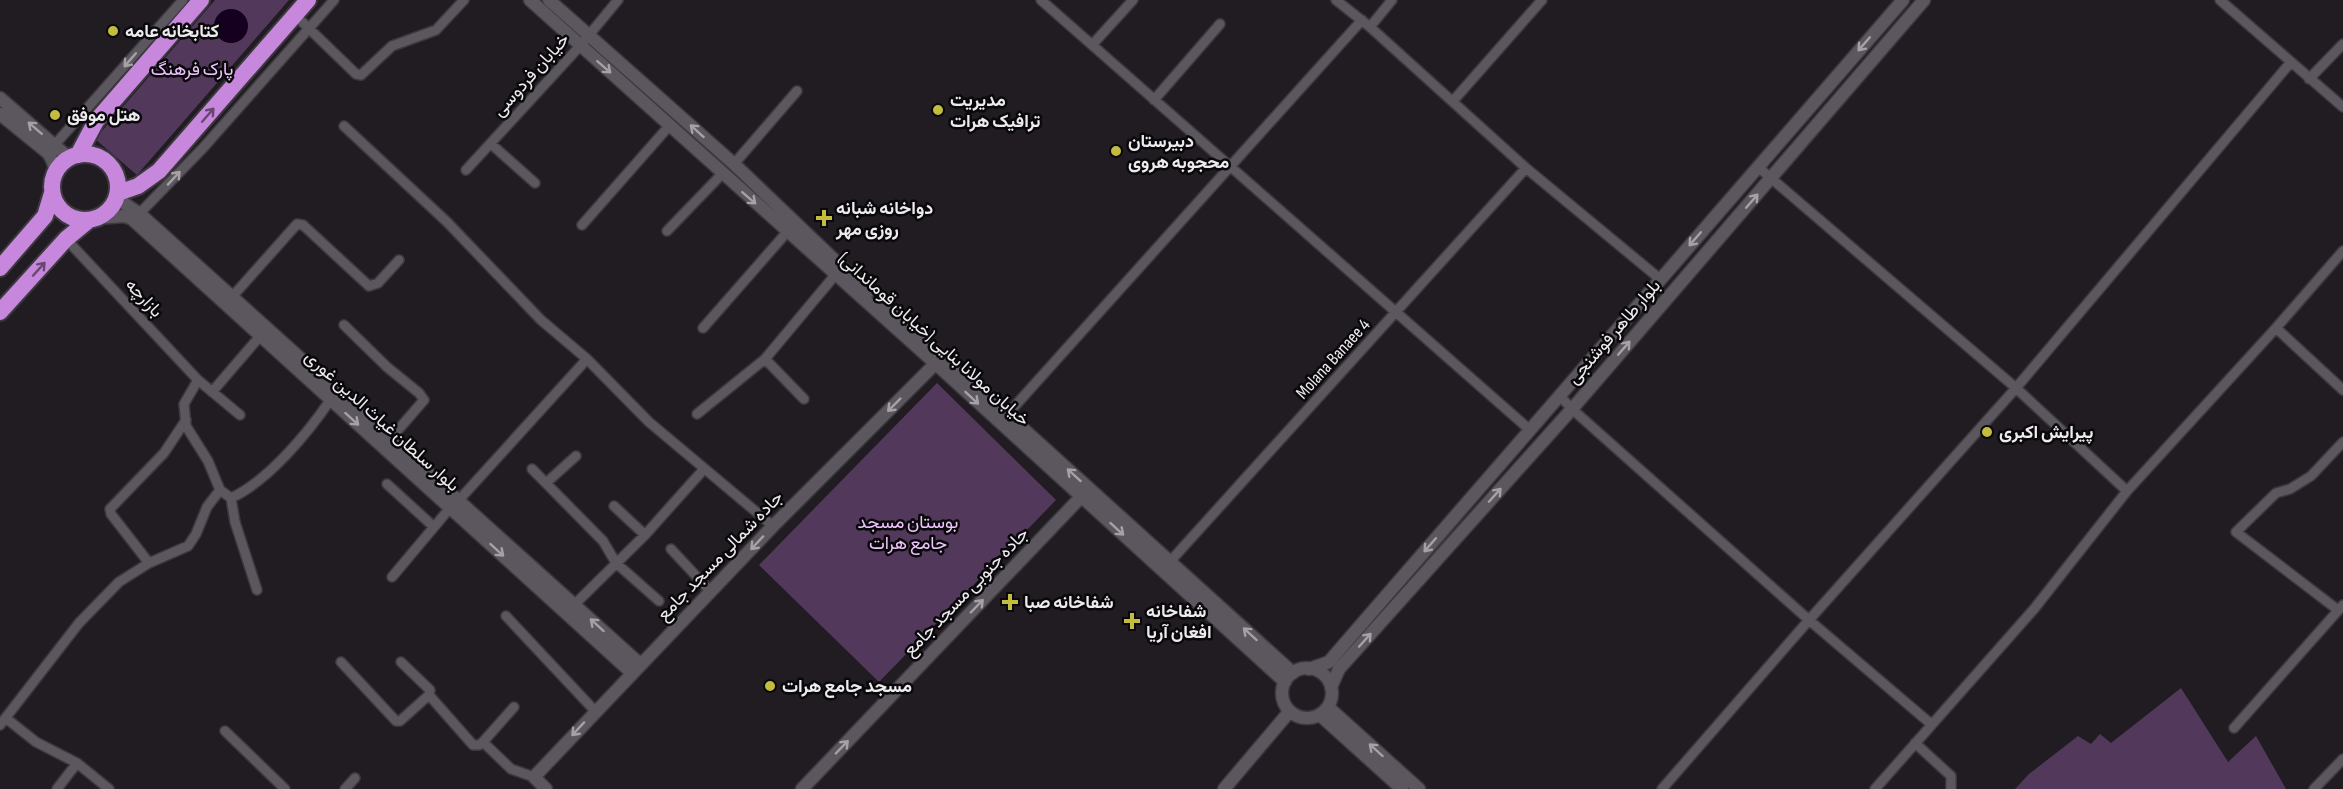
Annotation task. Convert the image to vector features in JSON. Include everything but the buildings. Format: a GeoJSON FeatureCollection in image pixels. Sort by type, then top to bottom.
{"type":"FeatureCollection","features":[{"type":"Feature","properties":{"kind":"highway"},"geometry":{"type":"LineString","coordinates":[[0,268],[45,216],[56,172],[73,157],[96,121],[201,0]]}},
{"type":"Feature","properties":{"kind":"highway"},"geometry":{"type":"LineString","coordinates":[[117,196],[138,186],[159,171],[308,0]]}},
{"type":"Feature","properties":{"kind":"highway"},"geometry":{"type":"LineString","coordinates":[[0,312],[66,239],[113,207],[118,182],[115,172],[108,163],[89,154],[73,157]]}},
{"type":"Feature","properties":{"kind":"highway"},"geometry":{"type":"LineString","coordinates":[[53,187],[62,211],[79,220],[94,219]]}},
{"type":"Feature","properties":{"kind":"street"},"geometry":{"type":"LineString","coordinates":[[51,149],[183,0]]}},
{"type":"Feature","properties":{"kind":"street"},"geometry":{"type":"LineString","coordinates":[[94,219],[136,216],[203,148],[334,0]]}},
{"type":"Feature","properties":{"kind":"street"},"geometry":{"type":"LineString","coordinates":[[295,15],[356,74],[361,75],[392,46],[436,30],[464,0]]}},
{"type":"Feature","properties":{"kind":"street","name":"خیابان مولانا بنایی (خیابان قوماندانی)"},"geometry":{"type":"LineString","coordinates":[[530,0],[722,174],[939,360]]}},
{"type":"Feature","properties":{"kind":"street","name":"خیابان مولانا بنایی (خیابان قوماندانی)"},"geometry":{"type":"LineString","coordinates":[[549,0],[734,164],[939,360],[1289,678]]}},
{"type":"Feature","properties":{"kind":"street","name":"خیابان فردوسی"},"geometry":{"type":"LineString","coordinates":[[466,170],[580,46],[618,0]]}},
{"type":"Feature","properties":{"kind":"street"},"geometry":{"type":"LineString","coordinates":[[1041,0],[1530,430]]}},
{"type":"Feature","properties":{"kind":"street"},"geometry":{"type":"LineString","coordinates":[[1092,45],[1133,0]]}},
{"type":"Feature","properties":{"kind":"street"},"geometry":{"type":"LineString","coordinates":[[1336,0],[1370,27],[1526,168],[1660,279]]}},
{"type":"Feature","properties":{"kind":"street"},"geometry":{"type":"LineString","coordinates":[[1370,27],[1392,0]]}},
{"type":"Feature","properties":{"kind":"street"},"geometry":{"type":"LineString","coordinates":[[1453,101],[1542,0]]}},
{"type":"Feature","properties":{"kind":"street","name":"بلوار طاهر فوشنجی"},"geometry":{"type":"LineString","coordinates":[[1309,669],[1329,662],[1902,0]]}},
{"type":"Feature","properties":{"kind":"street","name":"بلوار طاهر فوشنجی"},"geometry":{"type":"LineString","coordinates":[[1331,687],[1340,669],[1572,409],[1924,0]]}},
{"type":"Feature","properties":{"kind":"street"},"geometry":{"type":"LineString","coordinates":[[2220,0],[2343,107]]}},
{"type":"Feature","properties":{"kind":"street"},"geometry":{"type":"LineString","coordinates":[[1003,418],[1362,20]]}},
{"type":"Feature","properties":{"kind":"street"},"geometry":{"type":"LineString","coordinates":[[1154,100],[1220,24]]}},
{"type":"Feature","properties":{"kind":"street"},"geometry":{"type":"LineString","coordinates":[[2309,79],[2343,44]]}},
{"type":"Feature","properties":{"kind":"street"},"geometry":{"type":"LineString","coordinates":[[1662,789],[2016,388],[2291,62]]}},
{"type":"Feature","properties":{"kind":"street"},"geometry":{"type":"LineString","coordinates":[[734,164],[797,91]]}},
{"type":"Feature","properties":{"kind":"street"},"geometry":{"type":"LineString","coordinates":[[0,98],[51,149],[56,172],[53,187]]}},
{"type":"Feature","properties":{"kind":"street"},"geometry":{"type":"LineString","coordinates":[[0,114],[51,149],[73,157]]}},
{"type":"Feature","properties":{"kind":"street"},"geometry":{"type":"LineString","coordinates":[[582,225],[670,125]]}},
{"type":"Feature","properties":{"kind":"street"},"geometry":{"type":"LineString","coordinates":[[344,126],[447,222],[541,320],[587,359],[649,422],[773,526]]}},
{"type":"Feature","properties":{"kind":"street"},"geometry":{"type":"LineString","coordinates":[[491,144],[535,183]]}},
{"type":"Feature","properties":{"kind":"street"},"geometry":{"type":"LineString","coordinates":[[1758,167],[2016,388],[2127,491]]}},
{"type":"Feature","properties":{"kind":"street","name":"Molana Banaee 4"},"geometry":{"type":"LineString","coordinates":[[1166,566],[1526,168]]}},
{"type":"Feature","properties":{"kind":"street"},"geometry":{"type":"LineString","coordinates":[[667,231],[722,174]]}},
{"type":"Feature","properties":{"kind":"street"},"geometry":{"type":"LineString","coordinates":[[117,196],[136,216],[232,297],[391,438],[455,504],[575,604],[636,668]]}},
{"type":"Feature","properties":{"kind":"street","name":"بلوار سلطان غیاث الدین غوری"},"geometry":{"type":"LineString","coordinates":[[136,216],[331,399],[455,504],[636,668]]}},
{"type":"Feature","properties":{"kind":"street"},"geometry":{"type":"LineString","coordinates":[[232,297],[297,224],[303,225],[369,286],[378,284],[399,260]]}},
{"type":"Feature","properties":{"kind":"street"},"geometry":{"type":"LineString","coordinates":[[703,328],[788,231]]}},
{"type":"Feature","properties":{"kind":"street","name":"بازارچه"},"geometry":{"type":"LineString","coordinates":[[66,239],[198,380],[240,415]]}},
{"type":"Feature","properties":{"kind":"street"},"geometry":{"type":"LineString","coordinates":[[1875,789],[1930,724],[2034,609],[2127,491],[2343,251]]}},
{"type":"Feature","properties":{"kind":"street"},"geometry":{"type":"LineString","coordinates":[[698,414],[765,359],[836,274]]}},
{"type":"Feature","properties":{"kind":"street"},"geometry":{"type":"LineString","coordinates":[[344,325],[387,367],[419,393],[423,400],[391,438]]}},
{"type":"Feature","properties":{"kind":"street"},"geometry":{"type":"LineString","coordinates":[[2276,328],[2343,390]]}},
{"type":"Feature","properties":{"kind":"street"},"geometry":{"type":"LineString","coordinates":[[212,392],[261,335]]}},
{"type":"Feature","properties":{"kind":"street"},"geometry":{"type":"LineString","coordinates":[[392,577],[434,527],[587,359]]}},
{"type":"Feature","properties":{"kind":"street"},"geometry":{"type":"LineString","coordinates":[[765,359],[804,399]]}},
{"type":"Feature","properties":{"kind":"street","name":"جاده شمالی مسجد جامع"},"geometry":{"type":"LineString","coordinates":[[534,777],[773,526],[939,360]]}},
{"type":"Feature","properties":{"kind":"street"},"geometry":{"type":"LineString","coordinates":[[198,380],[184,404],[186,426],[208,461],[220,490],[231,498],[235,522],[257,590]]}},
{"type":"Feature","properties":{"kind":"street"},"geometry":{"type":"LineString","coordinates":[[1560,396],[1809,620],[1930,724]]}},
{"type":"Feature","properties":{"kind":"street"},"geometry":{"type":"LineString","coordinates":[[231,498],[249,490],[310,430],[331,399]]}},
{"type":"Feature","properties":{"kind":"street","name":"خیابان مولانا بنایی (خیابان قوماندانی)"},"geometry":{"type":"LineString","coordinates":[[1003,418],[1081,496],[1166,566]]}},
{"type":"Feature","properties":{"kind":"street"},"geometry":{"type":"LineString","coordinates":[[149,563],[111,514],[110,509],[164,453],[186,420]]}},
{"type":"Feature","properties":{"kind":"street"},"geometry":{"type":"LineString","coordinates":[[2234,728],[2341,608],[2236,532],[2276,493],[2290,489],[2311,476],[2343,442]]}},
{"type":"Feature","properties":{"kind":"street"},"geometry":{"type":"LineString","coordinates":[[546,483],[576,456]]}},
{"type":"Feature","properties":{"kind":"street"},"geometry":{"type":"LineString","coordinates":[[532,469],[603,541],[616,563],[659,601]]}},
{"type":"Feature","properties":{"kind":"street"},"geometry":{"type":"LineString","coordinates":[[575,604],[645,535],[704,469]]}},
{"type":"Feature","properties":{"kind":"street"},"geometry":{"type":"LineString","coordinates":[[387,484],[434,527]]}},
{"type":"Feature","properties":{"kind":"street"},"geometry":{"type":"LineString","coordinates":[[110,789],[77,763],[4,722],[79,623],[119,582],[149,563],[189,546],[207,507],[220,490]]}},
{"type":"Feature","properties":{"kind":"street","name":"جاده جنوبی مسجد جامع"},"geometry":{"type":"LineString","coordinates":[[801,789],[1081,496]]}},
{"type":"Feature","properties":{"kind":"street"},"geometry":{"type":"LineString","coordinates":[[614,506],[645,535]]}},
{"type":"Feature","properties":{"kind":"street"},"geometry":{"type":"LineString","coordinates":[[671,549],[711,592]]}},
{"type":"Feature","properties":{"kind":"street"},"geometry":{"type":"LineString","coordinates":[[506,616],[595,711]]}},
{"type":"Feature","properties":{"kind":"street"},"geometry":{"type":"LineString","coordinates":[[341,662],[396,721],[400,721],[429,695],[430,690],[401,662]]}},
{"type":"Feature","properties":{"kind":"street"},"geometry":{"type":"LineString","coordinates":[[1309,669],[1321,673],[1331,687],[1332,694],[1324,711],[1304,718],[1290,711],[1283,698],[1289,678],[1309,669]]}},
{"type":"Feature","properties":{"kind":"street"},"geometry":{"type":"LineString","coordinates":[[429,695],[473,745],[483,742],[514,707]]}},
{"type":"Feature","properties":{"kind":"street"},"geometry":{"type":"LineString","coordinates":[[1224,789],[1290,711]]}},
{"type":"Feature","properties":{"kind":"street"},"geometry":{"type":"LineString","coordinates":[[1324,711],[1402,789]]}},
{"type":"Feature","properties":{"kind":"street"},"geometry":{"type":"LineString","coordinates":[[1324,711],[1419,789]]}},
{"type":"Feature","properties":{"kind":"street"},"geometry":{"type":"LineString","coordinates":[[225,731],[285,789]]}},
{"type":"Feature","properties":{"kind":"street"},"geometry":{"type":"LineString","coordinates":[[483,742],[511,769],[534,777],[546,789]]}},
{"type":"Feature","properties":{"kind":"street"},"geometry":{"type":"LineString","coordinates":[[1915,743],[1951,776],[1951,789]]}},
{"type":"Feature","properties":{"kind":"street"},"geometry":{"type":"LineString","coordinates":[[2314,789],[2343,759]]}},
{"type":"Feature","properties":{"kind":"street"},"geometry":{"type":"LineString","coordinates":[[57,789],[77,763]]}},
{"type":"Feature","properties":{"kind":"street"},"geometry":{"type":"LineString","coordinates":[[345,789],[356,778]]}},
{"type":"Feature","properties":{"kind":"green space","name":"پارک فرهنگ"},"geometry":{"type":"Polygon","coordinates":[[[215,0],[289,0],[137,175],[95,139],[215,0]]]}},
{"type":"Feature","properties":{"kind":"green space","name":"بوستان مسجد جامع هرات"},"geometry":{"type":"Polygon","coordinates":[[[937,383],[1056,500],[879,682],[759,565],[937,383]]]}},
{"type":"Feature","properties":{"kind":"green space"},"geometry":{"type":"Polygon","coordinates":[[[2181,688],[2228,762],[2256,736],[2286,789],[2015,789],[2029,774],[2078,736],[2091,744],[2100,734],[2111,743],[2181,688]]]}},
{"type":"Feature","properties":{"kind":"shaded area"},"geometry":{"type":"Polygon","coordinates":[[[231,9],[243,14],[248,26],[243,38],[231,43],[219,38],[214,26],[219,14],[231,9]]]}},
{"type":"Feature","properties":{"kind":"place","name":"کتابخانه عامه"},"geometry":{"type":"Point","coordinates":[113,31]}},
{"type":"Feature","properties":{"kind":"place","name":"مدیریت ترافیک هرات"},"geometry":{"type":"Point","coordinates":[938,110]}},
{"type":"Feature","properties":{"kind":"place","name":"هتل موفق"},"geometry":{"type":"Point","coordinates":[55,115]}},
{"type":"Feature","properties":{"kind":"place","name":"دبیرستان محجوبه هروی"},"geometry":{"type":"Point","coordinates":[1116,151]}},
{"type":"Feature","properties":{"kind":"place","name":"دواخانه شبانه روزی مهر"},"geometry":{"type":"Point","coordinates":[824,218]}},
{"type":"Feature","properties":{"kind":"place","name":"پیرایش اکبری"},"geometry":{"type":"Point","coordinates":[1987,432]}},
{"type":"Feature","properties":{"kind":"place","name":"شفاخانه صبا"},"geometry":{"type":"Point","coordinates":[1010,602]}},
{"type":"Feature","properties":{"kind":"place","name":"شفاخانه افغان آریا"},"geometry":{"type":"Point","coordinates":[1132,621]}},
{"type":"Feature","properties":{"kind":"place","name":"مسجد جامع هرات"},"geometry":{"type":"Point","coordinates":[770,686]}}]}
